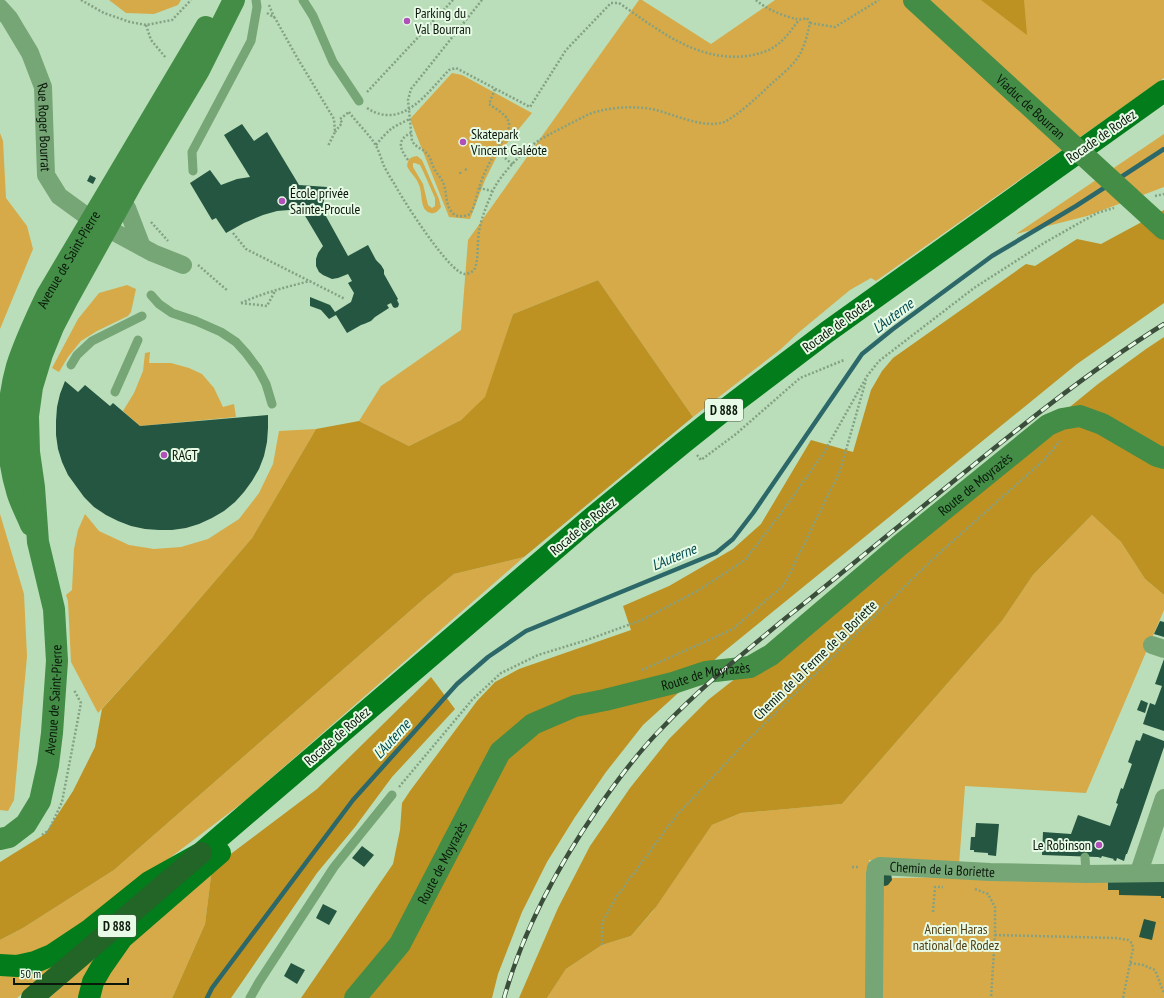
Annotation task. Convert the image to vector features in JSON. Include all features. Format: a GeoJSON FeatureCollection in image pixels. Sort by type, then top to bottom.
{"type":"FeatureCollection","features":[{"type":"Feature","properties":{"kind":"highway","name":"Rocade de Rodez"},"geometry":{"type":"LineString","coordinates":[[32,998],[201,853]]}},
{"type":"Feature","properties":{"kind":"main road","name":"Rocade de Rodez"},"geometry":{"type":"LineString","coordinates":[[201,853],[587,522],[726,408],[827,332],[1164,91]]}},
{"type":"Feature","properties":{"kind":"main road"},"geometry":{"type":"LineString","coordinates":[[89,998],[93,982],[122,938],[305,780],[309,760]]}},
{"type":"Feature","properties":{"kind":"main road"},"geometry":{"type":"LineString","coordinates":[[0,966],[17,966],[35,962],[52,955],[88,931],[149,882],[201,853]]}},
{"type":"Feature","properties":{"kind":"street","name":"Avenue de Saint-Pierre"},"geometry":{"type":"LineString","coordinates":[[113,200],[138,141],[182,68],[220,0]]}},
{"type":"Feature","properties":{"kind":"street","name":"Avenue de Saint-Pierre"},"geometry":{"type":"LineString","coordinates":[[0,839],[9,837],[26,824],[40,801],[48,765],[52,733],[57,661],[54,609],[38,542],[17,491],[10,459],[8,424],[17,367],[47,295],[99,224],[113,200],[199,70],[234,0]]}},
{"type":"Feature","properties":{"kind":"street","name":"Viaduc de Bourran"},"geometry":{"type":"LineString","coordinates":[[914,0],[1164,230]]}},
{"type":"Feature","properties":{"kind":"street","name":"Rue Roger Bourrat"},"geometry":{"type":"LineString","coordinates":[[0,8],[9,18],[30,54],[43,87],[46,175],[59,196],[99,224],[142,247],[183,265]]}},
{"type":"Feature","properties":{"kind":"street"},"geometry":{"type":"LineString","coordinates":[[113,200],[128,208],[142,247]]}},
{"type":"Feature","properties":{"kind":"street","name":"Avenue de Saint-Pierre"},"geometry":{"type":"LineString","coordinates":[[38,542],[34,487],[29,452],[28,416],[32,387],[42,354],[99,224]]}},
{"type":"Feature","properties":{"kind":"street","name":"Route de Moyrazès"},"geometry":{"type":"LineString","coordinates":[[355,998],[400,944],[500,752],[533,724],[575,706],[673,683],[706,672],[750,667],[771,655],[899,546],[1048,425],[1062,419],[1080,416],[1102,424],[1157,456],[1164,458]]}},
{"type":"Feature","properties":{"kind":"street"},"geometry":{"type":"LineString","coordinates":[[1139,872],[1164,798]]}},
{"type":"Feature","properties":{"kind":"street","name":"Chemin de la Boriette"},"geometry":{"type":"LineString","coordinates":[[874,998],[875,874],[876,868],[880,866],[990,872],[1085,865],[1139,872],[1164,873]]}},
{"type":"Feature","properties":{"kind":"lane"},"geometry":{"type":"LineString","coordinates":[[303,0],[313,16],[333,62],[359,101]]}},
{"type":"Feature","properties":{"kind":"lane"},"geometry":{"type":"LineString","coordinates":[[193,171],[192,152],[251,41],[257,4]]}},
{"type":"Feature","properties":{"kind":"lane"},"geometry":{"type":"LineString","coordinates":[[152,295],[160,304],[172,313],[196,321],[221,332],[236,342],[246,353],[266,384],[272,404]]}},
{"type":"Feature","properties":{"kind":"lane"},"geometry":{"type":"LineString","coordinates":[[71,365],[78,355],[92,341],[142,316]]}},
{"type":"Feature","properties":{"kind":"lane"},"geometry":{"type":"LineString","coordinates":[[115,392],[138,340]]}},
{"type":"Feature","properties":{"kind":"lane"},"geometry":{"type":"LineString","coordinates":[[250,998],[334,867],[392,794]]}},
{"type":"Feature","properties":{"kind":"path"},"geometry":{"type":"LineString","coordinates":[[81,0],[104,13],[130,22],[146,25],[172,20],[191,0]]}},
{"type":"Feature","properties":{"kind":"path"},"geometry":{"type":"LineString","coordinates":[[267,0],[274,18],[334,119],[335,132]]}},
{"type":"Feature","properties":{"kind":"path"},"geometry":{"type":"LineString","coordinates":[[328,146],[335,132],[342,123],[340,119],[349,112],[452,0]]}},
{"type":"Feature","properties":{"kind":"path"},"geometry":{"type":"LineString","coordinates":[[482,0],[411,89],[408,100],[412,141],[416,146],[424,150],[429,155],[433,167],[443,181],[446,190],[447,203],[451,211],[457,216],[464,217],[470,214],[474,208],[479,188],[486,171],[496,150],[507,133],[509,126],[508,119],[490,104],[495,89]]}},
{"type":"Feature","properties":{"kind":"path"},"geometry":{"type":"LineString","coordinates":[[349,112],[376,145],[382,162],[418,223],[457,271],[463,274],[469,274],[474,270],[479,231],[492,192],[502,176],[522,155],[541,140],[587,115],[608,109],[631,107],[654,109],[696,122],[711,124],[723,122],[736,114],[764,91],[794,63],[802,51],[806,39],[810,23],[807,18],[799,20],[776,12],[756,0]]}},
{"type":"Feature","properties":{"kind":"path"},"geometry":{"type":"LineString","coordinates":[[810,23],[835,26],[879,0]]}},
{"type":"Feature","properties":{"kind":"path"},"geometry":{"type":"LineString","coordinates":[[359,101],[368,109],[380,115],[393,116],[404,113],[418,103],[449,70],[456,68],[530,107],[566,50],[611,3],[619,3],[673,39],[697,50],[719,56],[759,54],[774,48],[788,35],[799,20]]}},
{"type":"Feature","properties":{"kind":"path"},"geometry":{"type":"LineString","coordinates":[[257,4],[274,18]]}},
{"type":"Feature","properties":{"kind":"path"},"geometry":{"type":"LineString","coordinates":[[146,25],[151,40],[168,60],[182,68]]}},
{"type":"Feature","properties":{"kind":"path"},"geometry":{"type":"LineString","coordinates":[[376,145],[387,132],[396,125],[410,119]]}},
{"type":"Feature","properties":{"kind":"path"},"geometry":{"type":"LineString","coordinates":[[408,160],[402,151],[401,143],[404,136],[411,133]]}},
{"type":"Feature","properties":{"kind":"path"},"geometry":{"type":"LineString","coordinates":[[496,150],[513,165]]}},
{"type":"Feature","properties":{"kind":"path"},"geometry":{"type":"LineString","coordinates":[[479,188],[492,192]]}},
{"type":"Feature","properties":{"kind":"path"},"geometry":{"type":"LineString","coordinates":[[1149,198],[1164,194]]}},
{"type":"Feature","properties":{"kind":"path"},"geometry":{"type":"LineString","coordinates":[[392,794],[472,700],[501,673],[538,655],[588,640],[642,620],[699,590],[745,560],[782,512],[822,454],[867,376],[879,361],[974,288],[1044,243],[1097,212],[1119,206]]}},
{"type":"Feature","properties":{"kind":"path"},"geometry":{"type":"LineString","coordinates":[[234,233],[246,249],[344,299]]}},
{"type":"Feature","properties":{"kind":"path"},"geometry":{"type":"LineString","coordinates":[[275,291],[267,306],[241,303],[260,295],[310,281]]}},
{"type":"Feature","properties":{"kind":"path"},"geometry":{"type":"LineString","coordinates":[[683,443],[701,460],[736,434],[800,378],[844,360]]}},
{"type":"Feature","properties":{"kind":"path"},"geometry":{"type":"LineString","coordinates":[[639,672],[733,629],[784,585],[840,470],[867,376]]}},
{"type":"Feature","properties":{"kind":"path","name":"Chemin de la Ferme de la Boriette"},"geometry":{"type":"LineString","coordinates":[[602,944],[602,923],[617,896],[676,816],[744,744],[930,562],[1045,459],[1060,440]]}},
{"type":"Feature","properties":{"kind":"path"},"geometry":{"type":"LineString","coordinates":[[933,912],[935,887],[950,887]]}},
{"type":"Feature","properties":{"kind":"path"},"geometry":{"type":"LineString","coordinates":[[971,887],[988,894],[995,907],[995,935],[991,998]]}},
{"type":"Feature","properties":{"kind":"path"},"geometry":{"type":"LineString","coordinates":[[995,935],[1116,938],[1128,940],[1132,943],[1134,949],[1122,998]]}},
{"type":"Feature","properties":{"kind":"path"},"geometry":{"type":"LineString","coordinates":[[1130,963],[1143,965],[1154,970],[1164,993]]}},
{"type":"Feature","properties":{"kind":"green space"},"geometry":{"type":"Polygon","coordinates":[[[109,0],[181,0],[178,5],[154,14],[126,13],[109,0]]]}},
{"type":"Feature","properties":{"kind":"green space"},"geometry":{"type":"Polygon","coordinates":[[[639,0],[642,0],[711,44],[775,0],[1164,0],[1164,78],[876,281],[871,278],[850,290],[781,349],[693,417],[598,280],[513,314],[486,397],[461,420],[409,446],[359,421],[381,386],[461,330],[468,240],[639,0]]]}},
{"type":"Feature","properties":{"kind":"green space","name":"Skatepark Vincent Galéote"},"geometry":{"type":"Polygon","coordinates":[[[452,73],[462,75],[532,113],[498,154],[485,180],[470,219],[449,217],[410,119],[452,73]]]}},
{"type":"Feature","properties":{"kind":"green space"},"geometry":{"type":"Polygon","coordinates":[[[0,133],[3,141],[6,198],[27,226],[33,249],[0,329],[0,133]]]}},
{"type":"Feature","properties":{"kind":"green space"},"geometry":{"type":"Polygon","coordinates":[[[1164,134],[1164,187],[1087,216],[1016,234],[1164,134]]]}},
{"type":"Feature","properties":{"kind":"green space"},"geometry":{"type":"Polygon","coordinates":[[[417,156],[422,160],[439,199],[441,207],[435,213],[427,212],[425,209],[418,182],[407,166],[411,158],[417,156]],[[413,163],[413,167],[423,184],[428,205],[432,208],[435,206],[435,198],[420,165],[413,163]]]}},
{"type":"Feature","properties":{"kind":"green space"},"geometry":{"type":"Polygon","coordinates":[[[127,285],[136,289],[131,312],[128,316],[97,331],[81,341],[68,357],[59,372],[52,368],[78,319],[99,293],[127,285]]]}},
{"type":"Feature","properties":{"kind":"green space"},"geometry":{"type":"Polygon","coordinates":[[[150,352],[149,363],[171,363],[189,368],[202,374],[214,388],[223,407],[234,404],[236,417],[140,426],[123,411],[134,393],[143,371],[145,353],[150,352]]]}},
{"type":"Feature","properties":{"kind":"green space"},"geometry":{"type":"Polygon","coordinates":[[[316,429],[252,538],[166,638],[98,713],[71,662],[68,601],[66,595],[72,590],[74,549],[78,530],[85,514],[99,531],[129,545],[154,549],[181,547],[208,539],[239,519],[259,493],[273,464],[279,431],[316,429]]]}},
{"type":"Feature","properties":{"kind":"green space"},"geometry":{"type":"Polygon","coordinates":[[[0,514],[24,594],[27,656],[14,800],[8,811],[0,810],[0,514]]]}},
{"type":"Feature","properties":{"kind":"green space"},"geometry":{"type":"Polygon","coordinates":[[[1092,515],[1121,542],[1145,579],[1164,595],[1164,610],[1086,793],[965,786],[959,865],[869,860],[869,998],[547,998],[566,969],[602,945],[631,936],[653,911],[712,825],[741,813],[842,804],[1002,621],[1033,575],[1092,515]]]}},
{"type":"Feature","properties":{"kind":"green space"},"geometry":{"type":"Polygon","coordinates":[[[524,557],[246,800],[154,870],[67,935],[28,954],[6,956],[0,955],[0,940],[23,928],[114,870],[454,574],[524,557]]]}},
{"type":"Feature","properties":{"kind":"green space"},"geometry":{"type":"Polygon","coordinates":[[[212,868],[205,924],[172,998],[98,998],[103,980],[123,950],[212,868]]]}},
{"type":"Feature","properties":{"kind":"green space","name":"Ancien Haras national de Rodez"},"geometry":{"type":"Polygon","coordinates":[[[891,874],[892,878],[957,877],[1164,883],[1164,998],[880,998],[878,875],[891,874]]]}},
{"type":"Feature","properties":{"kind":"green space"},"geometry":{"type":"Polygon","coordinates":[[[93,959],[95,960],[83,998],[49,998],[93,959]]]}},
{"type":"Feature","properties":{"kind":"green space"},"geometry":{"type":"Polygon","coordinates":[[[58,963],[17,998],[0,998],[0,971],[58,963]]]}},
{"type":"Feature","properties":{"kind":"shaded area"},"geometry":{"type":"Polygon","coordinates":[[[981,0],[1024,0],[1027,35],[981,0]]]}},
{"type":"Feature","properties":{"kind":"shaded area"},"geometry":{"type":"Polygon","coordinates":[[[1164,210],[1164,303],[1077,364],[721,654],[643,725],[606,772],[575,817],[547,862],[522,912],[498,974],[492,998],[301,998],[393,864],[400,830],[402,803],[477,701],[495,682],[519,669],[631,630],[623,606],[669,586],[733,549],[761,524],[811,440],[853,452],[871,390],[882,371],[893,358],[1026,264],[1035,266],[1077,239],[1101,244],[1164,210]]]}},
{"type":"Feature","properties":{"kind":"shaded area"},"geometry":{"type":"Polygon","coordinates":[[[598,280],[693,417],[524,557],[454,574],[114,870],[23,928],[0,940],[0,862],[45,834],[73,791],[95,747],[102,709],[166,638],[252,538],[316,429],[359,421],[409,446],[461,420],[485,397],[513,314],[598,280]]]}},
{"type":"Feature","properties":{"kind":"shaded area"},"geometry":{"type":"Polygon","coordinates":[[[1164,337],[1164,595],[1145,579],[1121,542],[1092,515],[1033,575],[1002,621],[842,804],[741,813],[712,825],[656,907],[631,936],[602,945],[566,969],[547,998],[519,998],[558,908],[590,846],[630,788],[669,739],[708,700],[1098,384],[1164,337]]]}},
{"type":"Feature","properties":{"kind":"shaded area"},"geometry":{"type":"Polygon","coordinates":[[[431,677],[455,709],[392,777],[355,827],[317,873],[231,998],[172,998],[205,924],[212,868],[317,789],[431,677]]]}},
{"type":"Feature","properties":{"kind":"building"},"geometry":{"type":"Polygon","coordinates":[[[242,124],[254,141],[267,132],[299,185],[327,187],[322,209],[348,256],[368,245],[376,260],[384,270],[384,274],[398,299],[398,307],[393,307],[391,303],[387,305],[389,308],[371,321],[347,333],[336,315],[329,319],[321,310],[310,306],[310,297],[330,305],[335,312],[351,302],[354,293],[348,283],[352,281],[348,274],[332,279],[319,272],[316,266],[316,259],[323,246],[301,209],[277,211],[263,215],[226,233],[216,218],[212,220],[190,183],[210,170],[221,185],[237,179],[250,177],[224,135],[242,124]]]}},
{"type":"Feature","properties":{"kind":"building"},"geometry":{"type":"Polygon","coordinates":[[[90,175],[96,178],[93,184],[87,181],[90,175]]]}},
{"type":"Feature","properties":{"kind":"building"},"geometry":{"type":"Polygon","coordinates":[[[65,381],[78,392],[85,385],[110,406],[113,403],[140,426],[268,415],[267,442],[259,469],[244,492],[235,502],[224,511],[199,524],[186,528],[159,530],[131,526],[118,521],[94,507],[84,497],[68,475],[62,462],[58,449],[56,421],[57,407],[65,381]]]}},
{"type":"Feature","properties":{"kind":"building"},"geometry":{"type":"Polygon","coordinates":[[[1160,621],[1164,622],[1164,637],[1154,634],[1160,621]]]}},
{"type":"Feature","properties":{"kind":"building"},"geometry":{"type":"Polygon","coordinates":[[[1164,659],[1164,731],[1143,724],[1150,703],[1155,705],[1162,686],[1155,684],[1164,659]]]}},
{"type":"Feature","properties":{"kind":"building"},"geometry":{"type":"Polygon","coordinates":[[[1141,700],[1148,703],[1145,713],[1137,710],[1141,700]]]}},
{"type":"Feature","properties":{"kind":"building"},"geometry":{"type":"Polygon","coordinates":[[[1143,733],[1164,741],[1164,747],[1124,861],[1117,858],[1116,861],[1113,860],[1114,859],[1102,856],[1101,858],[1042,855],[1043,832],[1071,834],[1078,815],[1110,826],[1118,804],[1116,803],[1121,788],[1123,789],[1132,764],[1128,762],[1136,740],[1140,741],[1143,733]]]}},
{"type":"Feature","properties":{"kind":"building"},"geometry":{"type":"Polygon","coordinates":[[[976,823],[999,824],[996,856],[970,850],[971,837],[975,837],[976,823]]]}},
{"type":"Feature","properties":{"kind":"building"},"geometry":{"type":"Polygon","coordinates":[[[362,846],[374,855],[364,867],[352,858],[362,846]]]}},
{"type":"Feature","properties":{"kind":"building"},"geometry":{"type":"Polygon","coordinates":[[[881,872],[891,874],[892,880],[888,885],[881,885],[881,872]]]}},
{"type":"Feature","properties":{"kind":"building"},"geometry":{"type":"Polygon","coordinates":[[[1108,880],[1164,882],[1164,898],[1161,898],[1161,896],[1119,895],[1119,890],[1108,890],[1108,880]]]}},
{"type":"Feature","properties":{"kind":"building"},"geometry":{"type":"Polygon","coordinates":[[[323,904],[337,911],[329,925],[316,918],[323,904]]]}},
{"type":"Feature","properties":{"kind":"building"},"geometry":{"type":"Polygon","coordinates":[[[1144,919],[1156,922],[1152,940],[1139,937],[1144,919]]]}},
{"type":"Feature","properties":{"kind":"building"},"geometry":{"type":"Polygon","coordinates":[[[291,963],[305,970],[297,984],[284,976],[291,963]]]}},
{"type":"Feature","properties":{"kind":"waterway","name":"L'Auterne"},"geometry":{"type":"LineString","coordinates":[[1118,179],[1164,149]]}},
{"type":"Feature","properties":{"kind":"waterway","name":"L'Auterne"},"geometry":{"type":"LineString","coordinates":[[207,998],[212,988],[353,800],[457,684],[488,657],[526,631],[716,553],[733,539],[753,513],[862,354],[893,329],[992,256],[1107,186]]}},
{"type":"Feature","properties":{"kind":"railway"},"geometry":{"type":"LineString","coordinates":[[504,998],[521,948],[532,923],[543,899],[569,853],[598,808],[637,755],[678,711],[787,617],[1028,421],[1095,371],[1164,324]]}},
{"type":"Feature","properties":{"kind":"place","name":"Parking du Val Bourran"},"geometry":{"type":"Point","coordinates":[407,21]}},
{"type":"Feature","properties":{"kind":"place","name":"Skatepark Vincent Galéote"},"geometry":{"type":"Point","coordinates":[463,142]}},
{"type":"Feature","properties":{"kind":"place","name":"École privée Sainte-Procule"},"geometry":{"type":"Point","coordinates":[282,201]}},
{"type":"Feature","properties":{"kind":"place","name":"RAGT"},"geometry":{"type":"Point","coordinates":[164,455]}},
{"type":"Feature","properties":{"kind":"place","name":"Le Robinson"},"geometry":{"type":"Point","coordinates":[1099,845]}}]}
